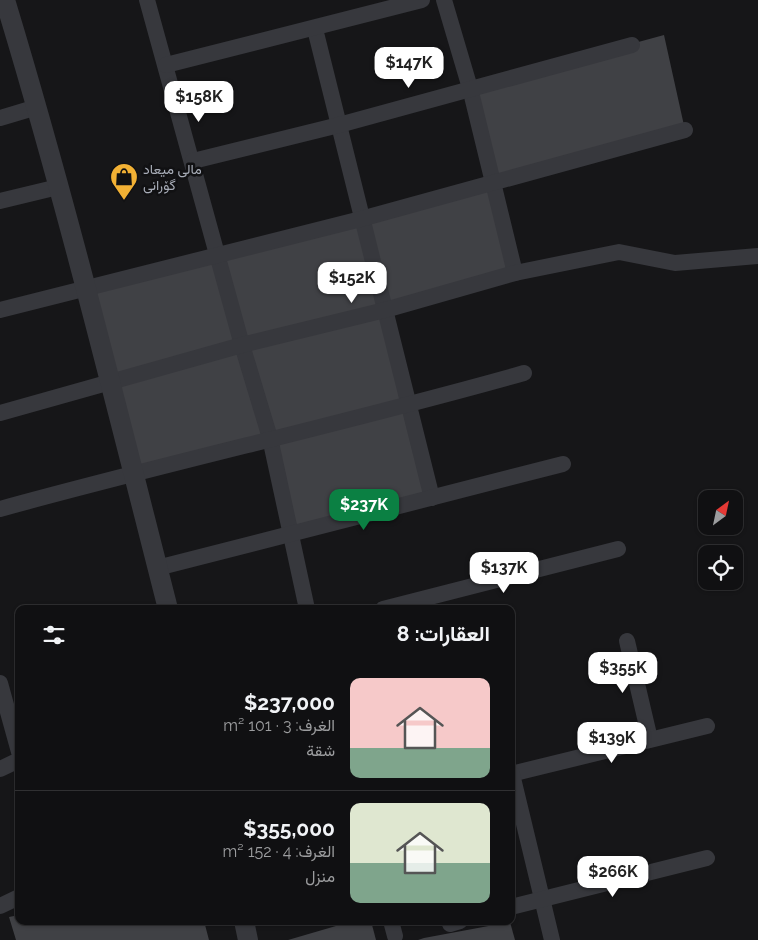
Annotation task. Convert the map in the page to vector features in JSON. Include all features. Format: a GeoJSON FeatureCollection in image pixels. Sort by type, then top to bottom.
{"type":"FeatureCollection","features":[{"type":"Feature","properties":{"kind":"street"},"geometry":{"type":"LineString","coordinates":[[5,0],[37,108],[86,288],[167,605]]}},
{"type":"Feature","properties":{"kind":"street"},"geometry":{"type":"LineString","coordinates":[[147,0],[193,161],[217,256],[270,438],[305,605]]}},
{"type":"Feature","properties":{"kind":"street"},"geometry":{"type":"LineString","coordinates":[[166,64],[315,29],[422,0]]}},
{"type":"Feature","properties":{"kind":"street"},"geometry":{"type":"LineString","coordinates":[[444,0],[470,88],[515,274]]}},
{"type":"Feature","properties":{"kind":"street"},"geometry":{"type":"LineString","coordinates":[[315,29],[432,498]]}},
{"type":"Feature","properties":{"kind":"street"},"geometry":{"type":"LineString","coordinates":[[193,161],[339,125],[632,45]]}},
{"type":"Feature","properties":{"kind":"street"},"geometry":{"type":"LineString","coordinates":[[0,118],[37,108]]}},
{"type":"Feature","properties":{"kind":"street"},"geometry":{"type":"LineString","coordinates":[[0,310],[361,219],[685,130]]}},
{"type":"Feature","properties":{"kind":"street"},"geometry":{"type":"LineString","coordinates":[[0,201],[58,187]]}},
{"type":"Feature","properties":{"kind":"street"},"geometry":{"type":"LineString","coordinates":[[0,413],[242,345],[385,310],[515,274],[619,252],[675,263],[758,256]]}},
{"type":"Feature","properties":{"kind":"street"},"geometry":{"type":"LineString","coordinates":[[0,509],[133,472],[408,406],[524,373]]}},
{"type":"Feature","properties":{"kind":"street"},"geometry":{"type":"LineString","coordinates":[[157,568],[563,464]]}},
{"type":"Feature","properties":{"kind":"street"},"geometry":{"type":"LineString","coordinates":[[398,605],[618,549]]}},
{"type":"Feature","properties":{"kind":"street"},"geometry":{"type":"LineString","coordinates":[[627,641],[650,739]]}},
{"type":"Feature","properties":{"kind":"street"},"geometry":{"type":"LineString","coordinates":[[0,682],[15,737]]}},
{"type":"Feature","properties":{"kind":"street"},"geometry":{"type":"LineString","coordinates":[[515,773],[707,726]]}},
{"type":"Feature","properties":{"kind":"street"},"geometry":{"type":"LineString","coordinates":[[0,769],[15,762]]}},
{"type":"Feature","properties":{"kind":"street"},"geometry":{"type":"LineString","coordinates":[[515,786],[552,940]]}},
{"type":"Feature","properties":{"kind":"street"},"geometry":{"type":"LineString","coordinates":[[515,906],[707,858]]}},
{"type":"Feature","properties":{"kind":"street"},"geometry":{"type":"LineString","coordinates":[[0,906],[15,899]]}},
{"type":"Feature","properties":{"kind":"street"},"geometry":{"type":"LineString","coordinates":[[245,925],[248,940]]}},
{"type":"Feature","properties":{"kind":"building"},"geometry":{"type":"Polygon","coordinates":[[[664,35],[685,130],[493,182],[470,88],[664,35]]]}},
{"type":"Feature","properties":{"kind":"building"},"geometry":{"type":"Polygon","coordinates":[[[493,182],[515,273],[385,310],[432,498],[289,534],[270,438],[133,472],[94,286],[493,182]]]}},
{"type":"Feature","properties":{"kind":"building"},"geometry":{"type":"Polygon","coordinates":[[[15,916],[15,925],[205,925],[209,940],[16,940],[9,917],[15,916]]]}},
{"type":"Feature","properties":{"kind":"building"},"geometry":{"type":"Polygon","coordinates":[[[339,925],[372,925],[376,940],[288,940],[339,925]]]}},
{"type":"Feature","properties":{"kind":"building"},"geometry":{"type":"Polygon","coordinates":[[[494,925],[511,925],[515,940],[418,940],[494,925]]]}},
{"type":"Feature","properties":{"kind":"place","name":"مالی میعاد گۆرانی"},"geometry":{"type":"Point","coordinates":[124,201]}}]}
